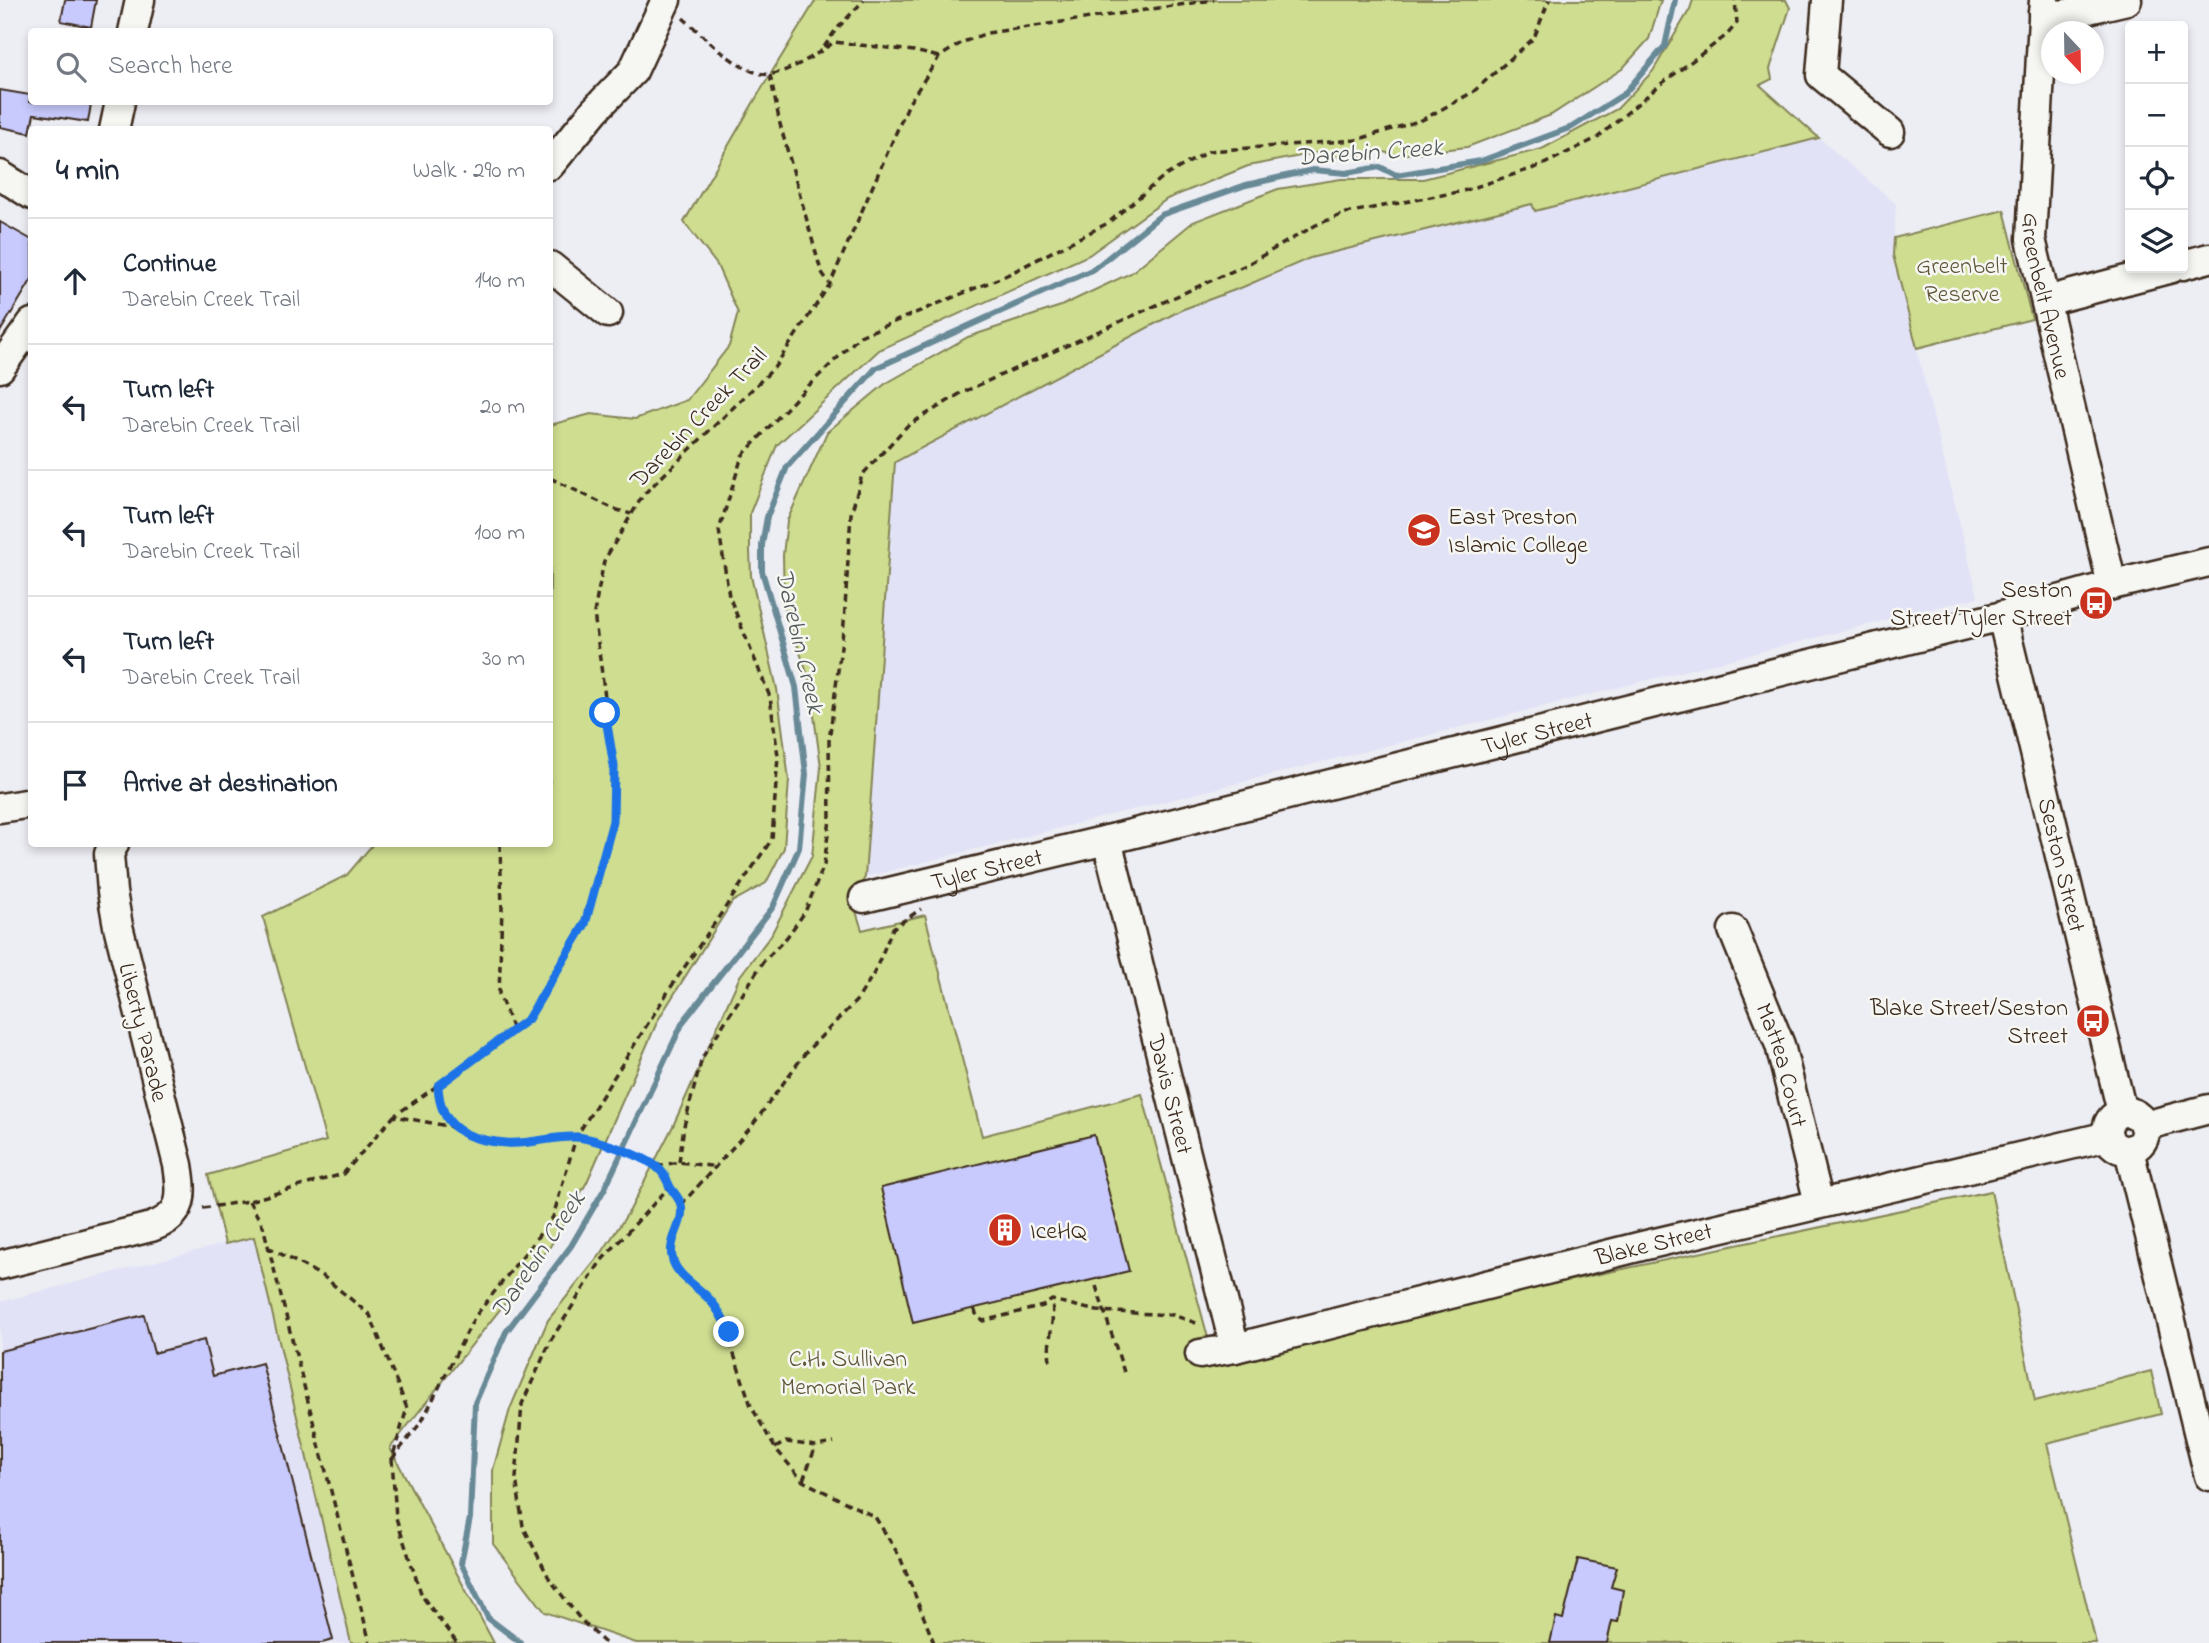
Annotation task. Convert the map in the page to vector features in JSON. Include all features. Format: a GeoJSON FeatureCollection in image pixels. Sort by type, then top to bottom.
{"type":"FeatureCollection","features":[{"type":"Feature","properties":{"kind":"street"},"geometry":{"type":"LineString","coordinates":[[135,28],[140,0]]}},
{"type":"Feature","properties":{"kind":"street"},"geometry":{"type":"LineString","coordinates":[[553,161],[600,104],[633,71],[666,0]]}},
{"type":"Feature","properties":{"kind":"street"},"geometry":{"type":"LineString","coordinates":[[1827,0],[1821,75],[1890,132]]}},
{"type":"Feature","properties":{"kind":"street"},"geometry":{"type":"LineString","coordinates":[[2043,6],[2062,15],[2127,0]]}},
{"type":"Feature","properties":{"kind":"street","name":"Greenbelt Avenue"},"geometry":{"type":"LineString","coordinates":[[2043,6],[2031,239],[2112,585]]}},
{"type":"Feature","properties":{"kind":"street"},"geometry":{"type":"LineString","coordinates":[[115,126],[119,105]]}},
{"type":"Feature","properties":{"kind":"street"},"geometry":{"type":"LineString","coordinates":[[0,175],[28,192]]}},
{"type":"Feature","properties":{"kind":"street"},"geometry":{"type":"LineString","coordinates":[[2188,264],[2209,258]]}},
{"type":"Feature","properties":{"kind":"street"},"geometry":{"type":"LineString","coordinates":[[553,268],[608,313]]}},
{"type":"Feature","properties":{"kind":"street"},"geometry":{"type":"LineString","coordinates":[[2046,301],[2153,273]]}},
{"type":"Feature","properties":{"kind":"street"},"geometry":{"type":"LineString","coordinates":[[0,368],[28,329]]}},
{"type":"Feature","properties":{"kind":"street","name":"Tyler Street"},"geometry":{"type":"LineString","coordinates":[[864,898],[1107,840],[2209,562]]}},
{"type":"Feature","properties":{"kind":"street","name":"Seston Street"},"geometry":{"type":"LineString","coordinates":[[2002,615],[2133,1119]]}},
{"type":"Feature","properties":{"kind":"street"},"geometry":{"type":"LineString","coordinates":[[0,808],[28,804]]}},
{"type":"Feature","properties":{"kind":"street","name":"Davis Street"},"geometry":{"type":"LineString","coordinates":[[1107,840],[1234,1348]]}},
{"type":"Feature","properties":{"kind":"street","name":"Liberty Parade"},"geometry":{"type":"LineString","coordinates":[[109,847],[112,892],[118,926],[178,1165],[181,1182],[177,1209]]}},
{"type":"Feature","properties":{"kind":"street","name":"Mattea Court"},"geometry":{"type":"LineString","coordinates":[[1733,930],[1780,1045],[1819,1203]]}},
{"type":"Feature","properties":{"kind":"street"},"geometry":{"type":"LineString","coordinates":[[2119,1143],[2135,1148],[2143,1139],[2133,1119],[2209,1109]]}},
{"type":"Feature","properties":{"kind":"street"},"geometry":{"type":"LineString","coordinates":[[2119,1143],[2198,1383],[2209,1476]]}},
{"type":"Feature","properties":{"kind":"street","name":"Blake Street"},"geometry":{"type":"LineString","coordinates":[[1200,1353],[1234,1348],[1819,1203],[2119,1143]]}},
{"type":"Feature","properties":{"kind":"street"},"geometry":{"type":"LineString","coordinates":[[0,1265],[151,1227],[169,1219],[177,1209]]}},
{"type":"Feature","properties":{"kind":"path"},"geometry":{"type":"LineString","coordinates":[[821,51],[835,31],[864,0]]}},
{"type":"Feature","properties":{"kind":"path","name":"Darebin Creek Trail"},"geometry":{"type":"LineString","coordinates":[[177,1209],[215,1208],[343,1174],[394,1116],[528,1019],[585,924],[613,821],[614,766],[594,613],[604,561],[643,495],[774,369],[830,284],[909,103],[939,57],[963,42],[987,33],[1214,0]]}},
{"type":"Feature","properties":{"kind":"path"},"geometry":{"type":"LineString","coordinates":[[392,1459],[422,1420],[474,1318],[553,1217],[576,1137],[671,987],[772,839],[778,756],[770,697],[729,596],[719,530],[742,456],[860,335],[1007,275],[1097,229],[1163,177],[1209,151],[1356,140],[1422,120],[1473,92],[1534,38],[1549,0]]}},
{"type":"Feature","properties":{"kind":"path"},"geometry":{"type":"LineString","coordinates":[[679,1162],[684,1126],[702,1058],[763,961],[787,937],[805,912],[824,865],[830,819],[830,741],[844,624],[851,514],[862,475],[907,426],[961,393],[1246,265],[1316,225],[1346,213],[1463,191],[1540,166],[1597,138],[1661,84],[1727,35],[1737,23],[1735,0]]}},
{"type":"Feature","properties":{"kind":"path"},"geometry":{"type":"LineString","coordinates":[[687,21],[694,30],[749,70],[770,75],[834,42],[914,51],[939,57]]}},
{"type":"Feature","properties":{"kind":"path"},"geometry":{"type":"LineString","coordinates":[[770,75],[780,124],[821,271],[830,284]]}},
{"type":"Feature","properties":{"kind":"path"},"geometry":{"type":"LineString","coordinates":[[553,479],[614,509],[631,514]]}},
{"type":"Feature","properties":{"kind":"path"},"geometry":{"type":"LineString","coordinates":[[500,847],[502,908],[499,994],[513,1030]]}},
{"type":"Feature","properties":{"kind":"path"},"geometry":{"type":"LineString","coordinates":[[681,1205],[752,1126],[806,1052],[858,999],[874,973],[893,928],[921,911],[917,886]]}},
{"type":"Feature","properties":{"kind":"path"},"geometry":{"type":"LineString","coordinates":[[438,1086],[441,1108],[446,1120],[468,1136],[507,1143],[576,1137],[607,1143],[657,1166],[681,1205],[681,1218],[673,1236],[672,1257],[681,1275],[709,1299],[721,1315],[751,1406],[775,1448],[803,1481],[875,1517],[900,1557],[934,1643]]}},
{"type":"Feature","properties":{"kind":"path"},"geometry":{"type":"LineString","coordinates":[[394,1116],[453,1127]]}},
{"type":"Feature","properties":{"kind":"path"},"geometry":{"type":"LineString","coordinates":[[657,1166],[679,1162],[717,1167]]}},
{"type":"Feature","properties":{"kind":"path"},"geometry":{"type":"LineString","coordinates":[[605,1643],[580,1619],[549,1578],[523,1526],[516,1478],[522,1404],[551,1340],[601,1261],[670,1186]]}},
{"type":"Feature","properties":{"kind":"path"},"geometry":{"type":"LineString","coordinates":[[248,1200],[263,1226],[370,1643]]}},
{"type":"Feature","properties":{"kind":"path"},"geometry":{"type":"LineString","coordinates":[[268,1247],[324,1278],[370,1315],[407,1408],[392,1459],[396,1518],[422,1596],[457,1643]]}},
{"type":"Feature","properties":{"kind":"path"},"geometry":{"type":"LineString","coordinates":[[1096,1286],[1124,1372]]}},
{"type":"Feature","properties":{"kind":"path"},"geometry":{"type":"LineString","coordinates":[[1051,1360],[1048,1346],[1054,1322],[1052,1300]]}},
{"type":"Feature","properties":{"kind":"path"},"geometry":{"type":"LineString","coordinates":[[974,1308],[983,1321],[1043,1306],[1052,1300],[1104,1311],[1173,1315],[1199,1324]]}},
{"type":"Feature","properties":{"kind":"path"},"geometry":{"type":"LineString","coordinates":[[775,1448],[786,1442],[816,1446],[834,1443]]}},
{"type":"Feature","properties":{"kind":"path"},"geometry":{"type":"LineString","coordinates":[[803,1481],[816,1446]]}},
{"type":"Feature","properties":{"kind":"shaded area","name":"East Preston Islamic College"},"geometry":{"type":"Polygon","coordinates":[[[1819,138],[1896,204],[1893,255],[1978,597],[865,877],[871,642],[894,462],[1181,310],[1310,258],[1533,204],[1535,211],[1819,138]]]}},
{"type":"Feature","properties":{"kind":"shaded area"},"geometry":{"type":"Polygon","coordinates":[[[254,1236],[351,1643],[0,1643],[0,1302],[254,1236]]]}},
{"type":"Feature","properties":{"kind":"green space"},"geometry":{"type":"Polygon","coordinates":[[[816,0],[1661,0],[1649,39],[1622,69],[1551,115],[1467,147],[1397,155],[1375,150],[1346,159],[1321,152],[1248,166],[1167,199],[1089,255],[879,350],[777,445],[750,513],[750,550],[751,576],[777,689],[789,780],[784,848],[766,883],[732,902],[658,1020],[587,1182],[551,1245],[390,1448],[494,1643],[351,1643],[254,1237],[225,1244],[208,1175],[326,1141],[263,917],[347,875],[370,847],[553,847],[553,424],[591,414],[635,419],[687,400],[729,346],[738,313],[717,265],[684,222],[816,0]]]}},
{"type":"Feature","properties":{"kind":"green space","name":"C.H. Sullivan Memorial Park"},"geometry":{"type":"Polygon","coordinates":[[[1693,0],[1786,0],[1790,8],[1770,69],[1772,79],[1760,85],[1819,138],[1535,211],[1532,204],[1310,258],[1181,310],[895,462],[865,877],[853,902],[862,930],[925,915],[982,1136],[1142,1094],[1213,1356],[1991,1191],[2035,1401],[2151,1371],[2161,1414],[2047,1443],[2096,1643],[636,1643],[545,1612],[493,1544],[493,1470],[510,1409],[548,1320],[601,1254],[630,1210],[673,1126],[740,976],[771,935],[812,856],[821,767],[809,679],[784,605],[783,555],[787,521],[827,432],[885,384],[968,337],[1061,306],[1131,273],[1193,222],[1278,189],[1341,179],[1423,179],[1542,149],[1617,109],[1653,71],[1693,0]]]}},
{"type":"Feature","properties":{"kind":"green space","name":"Greenbelt Reserve"},"geometry":{"type":"Polygon","coordinates":[[[2004,210],[2032,319],[1917,348],[1893,255],[1894,238],[2004,210]]]}},
{"type":"Feature","properties":{"kind":"building"},"geometry":{"type":"Polygon","coordinates":[[[65,0],[96,0],[91,27],[61,21],[65,0]]]}},
{"type":"Feature","properties":{"kind":"building"},"geometry":{"type":"Polygon","coordinates":[[[0,90],[28,95],[28,105],[91,105],[88,122],[34,114],[28,133],[0,127],[0,90]]]}},
{"type":"Feature","properties":{"kind":"building"},"geometry":{"type":"Polygon","coordinates":[[[0,222],[28,238],[28,286],[0,332],[0,222]]]}},
{"type":"Feature","properties":{"kind":"building","name":"IceHQ"},"geometry":{"type":"Polygon","coordinates":[[[1094,1135],[1129,1271],[913,1323],[881,1188],[1094,1135]]]}},
{"type":"Feature","properties":{"kind":"building"},"geometry":{"type":"Polygon","coordinates":[[[144,1315],[154,1353],[204,1340],[213,1376],[262,1363],[333,1640],[322,1643],[0,1643],[0,1351],[144,1315]]]}},
{"type":"Feature","properties":{"kind":"building"},"geometry":{"type":"Polygon","coordinates":[[[1578,1559],[1617,1567],[1611,1587],[1623,1590],[1618,1622],[1612,1621],[1607,1643],[1550,1643],[1556,1617],[1563,1619],[1578,1559]]]}},
{"type":"Feature","properties":{"kind":"waterway","name":"Darebin Creek"},"geometry":{"type":"LineString","coordinates":[[521,1643],[488,1618],[461,1563],[470,1518],[475,1403],[506,1332],[571,1246],[605,1188],[683,1022],[773,907],[799,848],[806,774],[796,687],[762,571],[762,545],[767,517],[787,467],[876,368],[1094,269],[1161,215],[1246,185],[1313,170],[1346,173],[1380,167],[1396,175],[1481,161],[1572,127],[1624,94],[1665,46],[1675,0]]}},
{"type":"Feature","properties":{"kind":"place","name":"East Preston Islamic College"},"geometry":{"type":"Point","coordinates":[1424,530]}},
{"type":"Feature","properties":{"kind":"place","name":"Seston Street/Tyler Street"},"geometry":{"type":"Point","coordinates":[2096,603]}},
{"type":"Feature","properties":{"kind":"place","name":"Blake Street/Seston Street"},"geometry":{"type":"Point","coordinates":[2093,1021]}},
{"type":"Feature","properties":{"kind":"place","name":"IceHQ"},"geometry":{"type":"Point","coordinates":[1005,1230]}},
{"type":"Feature","properties":{"kind":"route"},"geometry":{"type":"LineString","coordinates":[[605,713],[614,766],[613,821],[585,924],[528,1019],[438,1086],[441,1108],[446,1120],[468,1136],[507,1143],[576,1137],[607,1143],[657,1166],[681,1205],[681,1218],[673,1236],[672,1257],[681,1275],[709,1299],[729,1332]]}}]}
